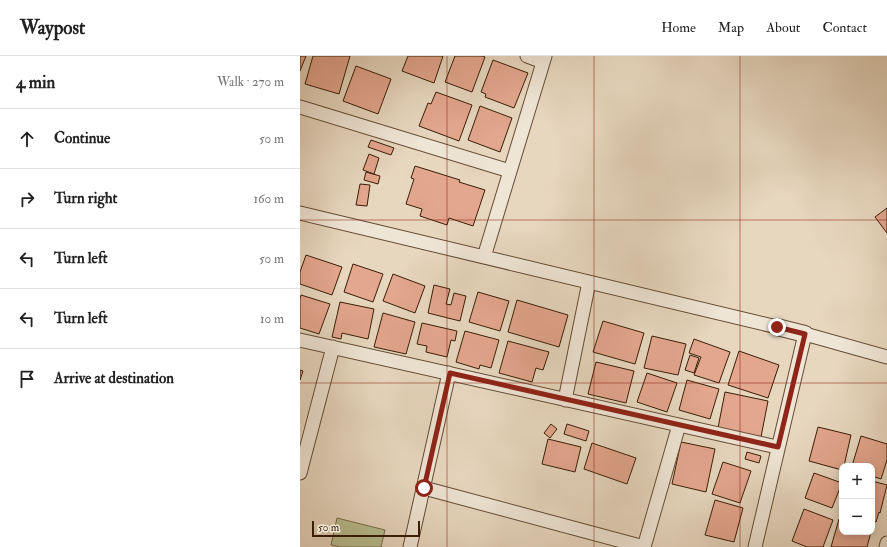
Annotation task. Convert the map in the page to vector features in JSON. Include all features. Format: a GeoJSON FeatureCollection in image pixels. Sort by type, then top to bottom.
{"type":"FeatureCollection","features":[{"type":"Feature","properties":{"kind":"street"},"geometry":{"type":"LineString","coordinates":[[484,257],[544,59],[527,56]]}},
{"type":"Feature","properties":{"kind":"street"},"geometry":{"type":"LineString","coordinates":[[300,107],[510,171]]}},
{"type":"Feature","properties":{"kind":"street"},"geometry":{"type":"LineString","coordinates":[[300,213],[777,327],[887,357]]}},
{"type":"Feature","properties":{"kind":"street"},"geometry":{"type":"LineString","coordinates":[[565,400],[589,282]]}},
{"type":"Feature","properties":{"kind":"street"},"geometry":{"type":"LineString","coordinates":[[755,547],[805,334]]}},
{"type":"Feature","properties":{"kind":"street"},"geometry":{"type":"LineString","coordinates":[[300,340],[778,447]]}},
{"type":"Feature","properties":{"kind":"street"},"geometry":{"type":"LineString","coordinates":[[300,473],[302,457],[333,347]]}},
{"type":"Feature","properties":{"kind":"street"},"geometry":{"type":"LineString","coordinates":[[410,547],[450,373]]}},
{"type":"Feature","properties":{"kind":"street"},"geometry":{"type":"LineString","coordinates":[[424,488],[644,547],[679,425]]}},
{"type":"Feature","properties":{"kind":"street"},"geometry":{"type":"LineString","coordinates":[[886,547],[887,543]]}},
{"type":"Feature","properties":{"kind":"green space"},"geometry":{"type":"Polygon","coordinates":[[[337,518],[385,530],[381,547],[340,547],[331,545],[337,518]]]}},
{"type":"Feature","properties":{"kind":"building"},"geometry":{"type":"Polygon","coordinates":[[[300,56],[306,56],[300,71],[300,56]]]}},
{"type":"Feature","properties":{"kind":"building"},"geometry":{"type":"Polygon","coordinates":[[[313,56],[350,56],[339,94],[305,84],[313,56]]]}},
{"type":"Feature","properties":{"kind":"building"},"geometry":{"type":"Polygon","coordinates":[[[408,56],[443,56],[434,83],[402,71],[408,56]]]}},
{"type":"Feature","properties":{"kind":"building"},"geometry":{"type":"Polygon","coordinates":[[[455,56],[485,57],[472,92],[445,82],[455,56]]]}},
{"type":"Feature","properties":{"kind":"building"},"geometry":{"type":"Polygon","coordinates":[[[493,60],[528,73],[514,108],[485,97],[486,94],[481,92],[493,60]]]}},
{"type":"Feature","properties":{"kind":"building"},"geometry":{"type":"Polygon","coordinates":[[[356,66],[391,79],[378,114],[343,101],[356,66]]]}},
{"type":"Feature","properties":{"kind":"building"},"geometry":{"type":"Polygon","coordinates":[[[436,92],[472,105],[459,141],[419,126],[428,103],[431,104],[436,92]]]}},
{"type":"Feature","properties":{"kind":"building"},"geometry":{"type":"Polygon","coordinates":[[[480,106],[512,118],[500,152],[468,140],[480,106]]]}},
{"type":"Feature","properties":{"kind":"building"},"geometry":{"type":"Polygon","coordinates":[[[371,140],[394,148],[391,155],[368,147],[371,140]]]}},
{"type":"Feature","properties":{"kind":"building"},"geometry":{"type":"Polygon","coordinates":[[[369,154],[379,158],[374,174],[363,170],[369,154]]]}},
{"type":"Feature","properties":{"kind":"building"},"geometry":{"type":"Polygon","coordinates":[[[415,166],[460,180],[459,182],[485,190],[473,226],[449,218],[447,225],[420,216],[422,209],[406,204],[414,179],[411,178],[415,166]]]}},
{"type":"Feature","properties":{"kind":"building"},"geometry":{"type":"Polygon","coordinates":[[[366,172],[380,176],[378,184],[364,180],[366,172]]]}},
{"type":"Feature","properties":{"kind":"building"},"geometry":{"type":"Polygon","coordinates":[[[360,184],[370,185],[367,206],[356,205],[360,184]]]}},
{"type":"Feature","properties":{"kind":"building"},"geometry":{"type":"Polygon","coordinates":[[[887,208],[887,233],[875,217],[887,208]]]}},
{"type":"Feature","properties":{"kind":"building"},"geometry":{"type":"Polygon","coordinates":[[[306,255],[342,267],[332,295],[300,284],[300,272],[306,255]]]}},
{"type":"Feature","properties":{"kind":"building"},"geometry":{"type":"Polygon","coordinates":[[[353,264],[383,274],[373,302],[344,292],[353,264]]]}},
{"type":"Feature","properties":{"kind":"building"},"geometry":{"type":"Polygon","coordinates":[[[393,274],[425,286],[415,313],[383,301],[393,274]]]}},
{"type":"Feature","properties":{"kind":"building"},"geometry":{"type":"Polygon","coordinates":[[[434,285],[450,289],[446,304],[451,305],[454,293],[466,296],[460,321],[428,313],[434,285]]]}},
{"type":"Feature","properties":{"kind":"building"},"geometry":{"type":"Polygon","coordinates":[[[478,292],[509,301],[500,331],[469,322],[478,292]]]}},
{"type":"Feature","properties":{"kind":"building"},"geometry":{"type":"Polygon","coordinates":[[[301,295],[330,304],[319,334],[300,328],[301,295]]]}},
{"type":"Feature","properties":{"kind":"building"},"geometry":{"type":"Polygon","coordinates":[[[517,300],[568,315],[559,347],[508,332],[517,300]]]}},
{"type":"Feature","properties":{"kind":"building"},"geometry":{"type":"Polygon","coordinates":[[[340,302],[374,309],[368,339],[342,333],[341,339],[332,337],[340,302]]]}},
{"type":"Feature","properties":{"kind":"building"},"geometry":{"type":"Polygon","coordinates":[[[383,313],[415,322],[406,354],[374,347],[383,313]]]}},
{"type":"Feature","properties":{"kind":"building"},"geometry":{"type":"Polygon","coordinates":[[[603,321],[644,333],[635,364],[593,352],[603,321]]]}},
{"type":"Feature","properties":{"kind":"building"},"geometry":{"type":"Polygon","coordinates":[[[422,323],[457,331],[455,341],[451,340],[447,357],[426,352],[427,346],[417,344],[422,323]]]}},
{"type":"Feature","properties":{"kind":"building"},"geometry":{"type":"Polygon","coordinates":[[[465,331],[499,340],[491,368],[480,365],[479,369],[456,362],[465,331]]]}},
{"type":"Feature","properties":{"kind":"building"},"geometry":{"type":"Polygon","coordinates":[[[652,336],[686,344],[678,375],[644,368],[652,336]]]}},
{"type":"Feature","properties":{"kind":"building"},"geometry":{"type":"Polygon","coordinates":[[[694,339],[730,352],[719,383],[694,375],[701,357],[689,353],[694,339]]]}},
{"type":"Feature","properties":{"kind":"building"},"geometry":{"type":"Polygon","coordinates":[[[508,341],[549,352],[543,370],[536,368],[532,382],[499,373],[508,341]]]}},
{"type":"Feature","properties":{"kind":"building"},"geometry":{"type":"Polygon","coordinates":[[[739,351],[779,365],[768,398],[728,385],[739,351]]]}},
{"type":"Feature","properties":{"kind":"building"},"geometry":{"type":"Polygon","coordinates":[[[690,355],[699,358],[694,373],[685,370],[690,355]]]}},
{"type":"Feature","properties":{"kind":"building"},"geometry":{"type":"Polygon","coordinates":[[[596,362],[634,371],[626,403],[588,394],[596,362]]]}},
{"type":"Feature","properties":{"kind":"building"},"geometry":{"type":"Polygon","coordinates":[[[300,370],[303,371],[300,380],[300,370]]]}},
{"type":"Feature","properties":{"kind":"building"},"geometry":{"type":"Polygon","coordinates":[[[647,373],[677,383],[667,412],[637,402],[647,373]]]}},
{"type":"Feature","properties":{"kind":"building"},"geometry":{"type":"Polygon","coordinates":[[[687,380],[719,389],[710,419],[679,410],[687,380]]]}},
{"type":"Feature","properties":{"kind":"building"},"geometry":{"type":"Polygon","coordinates":[[[725,392],[768,401],[761,437],[718,428],[725,392]]]}},
{"type":"Feature","properties":{"kind":"building"},"geometry":{"type":"Polygon","coordinates":[[[551,424],[557,429],[550,438],[544,433],[551,424]]]}},
{"type":"Feature","properties":{"kind":"building"},"geometry":{"type":"Polygon","coordinates":[[[567,424],[589,431],[586,441],[564,434],[567,424]]]}},
{"type":"Feature","properties":{"kind":"building"},"geometry":{"type":"Polygon","coordinates":[[[818,427],[851,435],[845,463],[839,463],[839,469],[809,461],[818,427]]]}},
{"type":"Feature","properties":{"kind":"building"},"geometry":{"type":"Polygon","coordinates":[[[861,436],[887,444],[887,460],[881,479],[875,477],[875,463],[853,463],[861,436]]]}},
{"type":"Feature","properties":{"kind":"building"},"geometry":{"type":"Polygon","coordinates":[[[548,439],[581,447],[575,472],[542,464],[548,439]]]}},
{"type":"Feature","properties":{"kind":"building"},"geometry":{"type":"Polygon","coordinates":[[[681,442],[715,449],[706,492],[672,484],[681,442]]]}},
{"type":"Feature","properties":{"kind":"building"},"geometry":{"type":"Polygon","coordinates":[[[592,443],[636,458],[627,484],[584,469],[592,443]]]}},
{"type":"Feature","properties":{"kind":"building"},"geometry":{"type":"Polygon","coordinates":[[[747,452],[761,456],[759,463],[745,459],[747,452]]]}},
{"type":"Feature","properties":{"kind":"building"},"geometry":{"type":"Polygon","coordinates":[[[723,462],[751,471],[740,503],[712,494],[723,462]]]}},
{"type":"Feature","properties":{"kind":"building"},"geometry":{"type":"Polygon","coordinates":[[[814,473],[839,482],[839,490],[832,508],[805,498],[814,473]]]}},
{"type":"Feature","properties":{"kind":"building"},"geometry":{"type":"Polygon","coordinates":[[[875,482],[887,485],[880,513],[879,512],[876,522],[875,482]]]}},
{"type":"Feature","properties":{"kind":"building"},"geometry":{"type":"Polygon","coordinates":[[[715,500],[743,508],[734,542],[705,535],[715,500]]]}},
{"type":"Feature","properties":{"kind":"building"},"geometry":{"type":"Polygon","coordinates":[[[804,509],[833,520],[823,547],[807,547],[792,541],[804,509]]]}},
{"type":"Feature","properties":{"kind":"building"},"geometry":{"type":"Polygon","coordinates":[[[839,519],[839,535],[870,535],[867,547],[831,547],[839,519]]]}},
{"type":"Feature","properties":{"kind":"route"},"geometry":{"type":"LineString","coordinates":[[424,488],[450,373],[778,447],[805,334],[777,327]]}}]}
